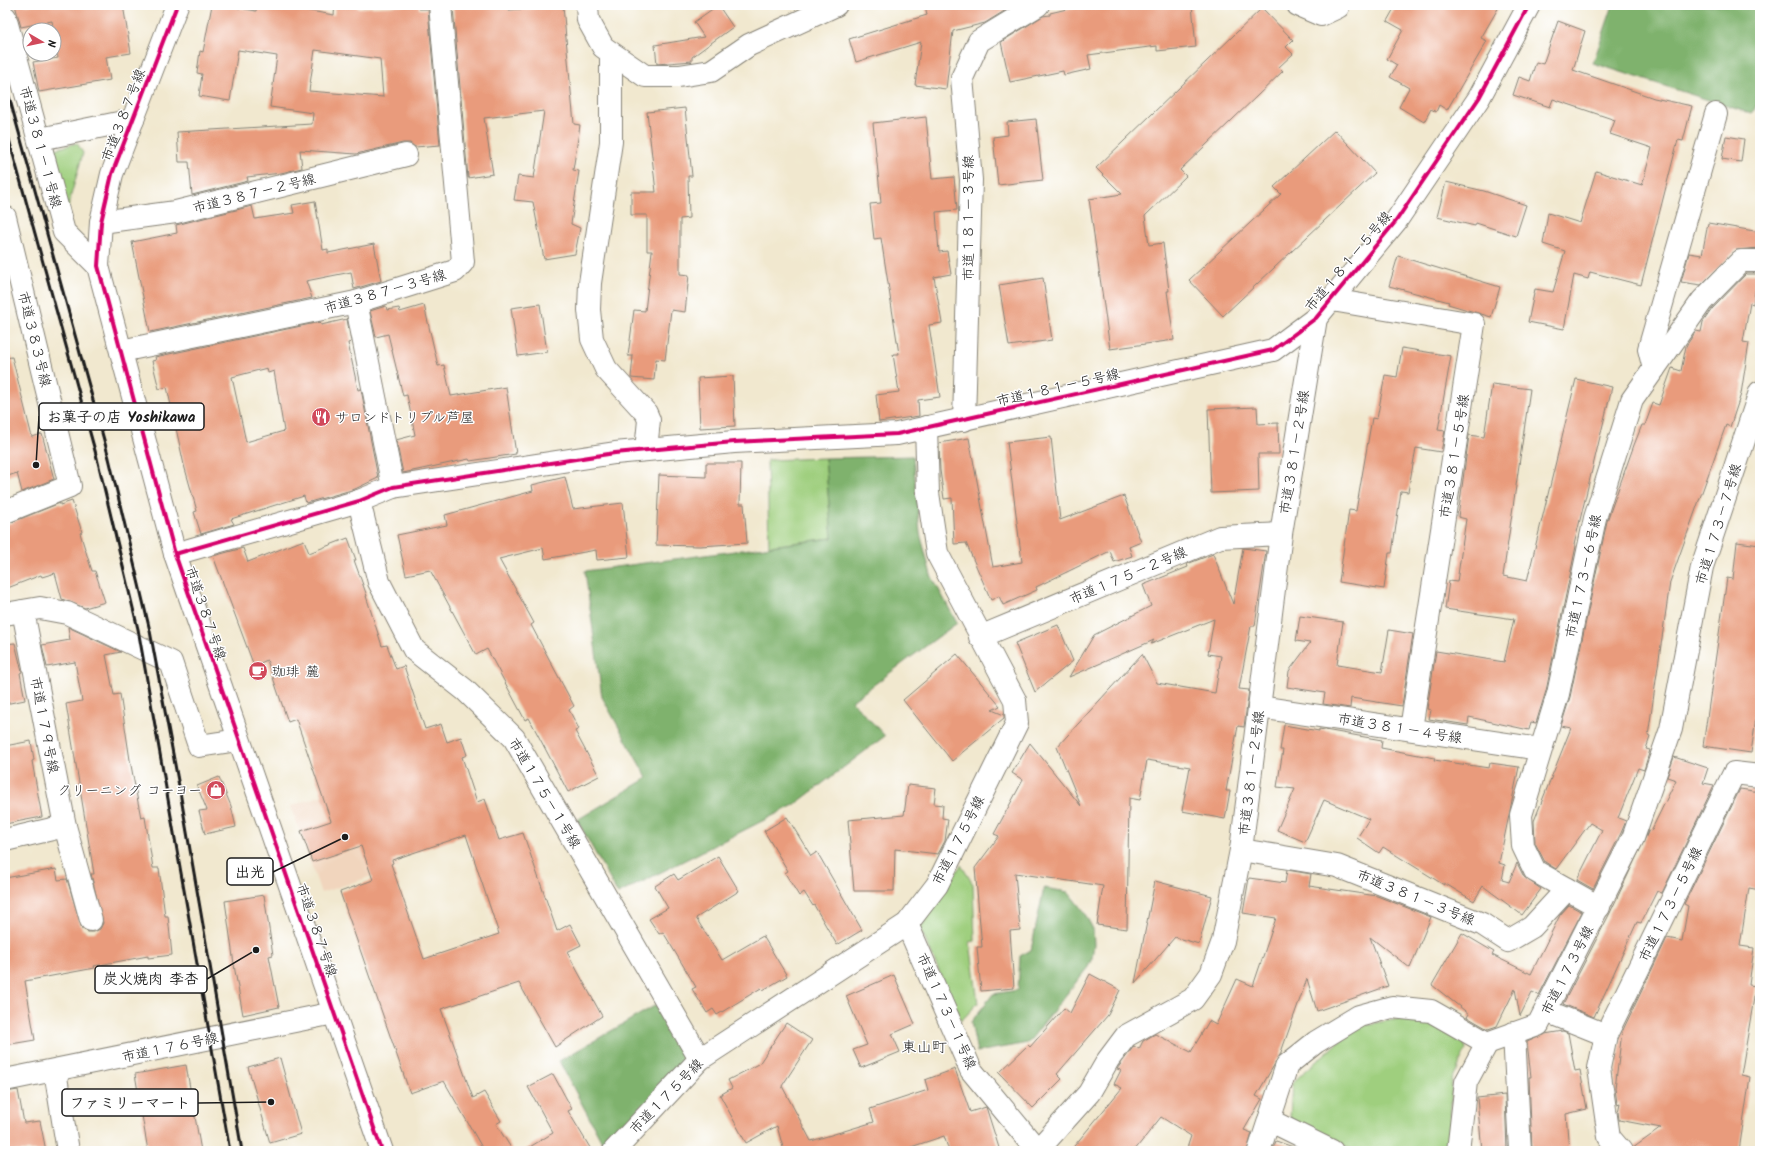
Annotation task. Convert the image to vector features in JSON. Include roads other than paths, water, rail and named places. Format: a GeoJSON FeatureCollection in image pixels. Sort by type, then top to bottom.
{"type":"FeatureCollection","features":[{"type":"Feature","properties":{"kind":"street","name":"市道３８７号線"},"geometry":{"type":"LineString","coordinates":[[177,5],[112,174],[101,222],[98,266],[175,554],[238,740],[382,1151]]}},
{"type":"Feature","properties":{"kind":"street","name":"市道３８７－３号線"},"geometry":{"type":"LineString","coordinates":[[121,351],[356,302],[455,271],[463,262],[440,5]]}},
{"type":"Feature","properties":{"kind":"street"},"geometry":{"type":"LineString","coordinates":[[587,5],[588,20],[604,47],[645,76],[679,76],[711,71],[749,45],[836,5]]}},
{"type":"Feature","properties":{"kind":"street","name":"市道１８１－３号線"},"geometry":{"type":"LineString","coordinates":[[964,420],[971,180],[962,78],[979,42],[1038,5]]}},
{"type":"Feature","properties":{"kind":"street"},"geometry":{"type":"LineString","coordinates":[[1298,5],[1321,15],[1338,7],[1338,5]]}},
{"type":"Feature","properties":{"kind":"street","name":"市道１８１－５号線"},"geometry":{"type":"LineString","coordinates":[[175,554],[359,501],[393,487],[615,453],[734,442],[897,434],[1273,350],[1316,318],[1396,221],[1480,98],[1529,5]]}},
{"type":"Feature","properties":{"kind":"street","name":"市道３８１－１号線"},"geometry":{"type":"LineString","coordinates":[[5,17],[40,139],[64,232],[98,266]]}},
{"type":"Feature","properties":{"kind":"street"},"geometry":{"type":"LineString","coordinates":[[611,52],[612,142],[590,283],[589,310],[592,339],[606,369],[646,413],[648,420],[646,450]]}},
{"type":"Feature","properties":{"kind":"street"},"geometry":{"type":"LineString","coordinates":[[1654,368],[1649,349],[1716,114]]}},
{"type":"Feature","properties":{"kind":"street"},"geometry":{"type":"LineString","coordinates":[[40,139],[133,120]]}},
{"type":"Feature","properties":{"kind":"street","name":"市道３８７－２号線"},"geometry":{"type":"LineString","coordinates":[[101,222],[176,212],[406,155]]}},
{"type":"Feature","properties":{"kind":"street","name":"市道３８３号線"},"geometry":{"type":"LineString","coordinates":[[5,217],[70,486],[5,512]]}},
{"type":"Feature","properties":{"kind":"street","name":"市道１７３－６号線"},"geometry":{"type":"LineString","coordinates":[[1599,907],[1535,871],[1523,846],[1521,815],[1558,694],[1595,518],[1632,400],[1702,301],[1741,261],[1760,261]]}},
{"type":"Feature","properties":{"kind":"street","name":"市道３８１－５号線"},"geometry":{"type":"LineString","coordinates":[[1332,300],[1474,324],[1411,729]]}},
{"type":"Feature","properties":{"kind":"street"},"geometry":{"type":"LineString","coordinates":[[356,302],[393,487]]}},
{"type":"Feature","properties":{"kind":"street","name":"市道３８１－２号線"},"geometry":{"type":"LineString","coordinates":[[1038,1151],[1090,1093],[1108,1060],[1126,1036],[1193,999],[1211,974],[1223,941],[1242,850],[1281,534],[1316,318]]}},
{"type":"Feature","properties":{"kind":"street","name":"市道１７３－７号線"},"geometry":{"type":"LineString","coordinates":[[1663,751],[1671,728],[1702,567],[1760,392]]}},
{"type":"Feature","properties":{"kind":"street","name":"市道１７５号線"},"geometry":{"type":"LineString","coordinates":[[614,1151],[700,1059],[907,924],[937,885],[1017,723],[1015,700],[980,637],[937,553],[928,493],[926,427]]}},
{"type":"Feature","properties":{"kind":"street","name":"市道１７５－１号線"},"geometry":{"type":"LineString","coordinates":[[359,501],[379,582],[414,650],[465,690],[514,738],[700,1059]]}},
{"type":"Feature","properties":{"kind":"street","name":"市道１７５－２号線"},"geometry":{"type":"LineString","coordinates":[[980,637],[1220,537],[1281,534]]}},
{"type":"Feature","properties":{"kind":"street"},"geometry":{"type":"LineString","coordinates":[[14,612],[40,608],[67,613],[171,662],[199,746],[238,740]]}},
{"type":"Feature","properties":{"kind":"street","name":"市道１７９号線"},"geometry":{"type":"LineString","coordinates":[[14,612],[64,826],[91,920]]}},
{"type":"Feature","properties":{"kind":"street","name":"市道３８１－４号線"},"geometry":{"type":"LineString","coordinates":[[1259,707],[1540,749]]}},
{"type":"Feature","properties":{"kind":"street","name":"市道１７３号線"},"geometry":{"type":"LineString","coordinates":[[1487,1043],[1538,1025],[1633,838],[1663,751]]}},
{"type":"Feature","properties":{"kind":"street","name":"市道１７３－５号線"},"geometry":{"type":"LineString","coordinates":[[1621,1151],[1609,1137],[1599,1068],[1606,1035],[1734,773],[1760,776]]}},
{"type":"Feature","properties":{"kind":"street"},"geometry":{"type":"LineString","coordinates":[[5,840],[64,826]]}},
{"type":"Feature","properties":{"kind":"street","name":"市道３８１－３号線"},"geometry":{"type":"LineString","coordinates":[[1242,850],[1337,866],[1482,924],[1508,940],[1532,927],[1567,889]]}},
{"type":"Feature","properties":{"kind":"street","name":"市道１７３－１号線"},"geometry":{"type":"LineString","coordinates":[[907,924],[971,1070],[1038,1151]]}},
{"type":"Feature","properties":{"kind":"street"},"geometry":{"type":"LineString","coordinates":[[1260,1151],[1286,1065],[1316,1042],[1359,1016],[1392,1007],[1431,1011],[1487,1043],[1466,1082],[1458,1151]]}},
{"type":"Feature","properties":{"kind":"street"},"geometry":{"type":"LineString","coordinates":[[1546,1010],[1606,1035]]}},
{"type":"Feature","properties":{"kind":"street","name":"市道１７６号線"},"geometry":{"type":"LineString","coordinates":[[5,1080],[334,1014]]}},
{"type":"Feature","properties":{"kind":"street"},"geometry":{"type":"LineString","coordinates":[[1514,1034],[1520,1151]]}},
{"type":"Feature","properties":{"kind":"street"},"geometry":{"type":"LineString","coordinates":[[55,1071],[68,1151]]}},
{"type":"Feature","properties":{"kind":"street"},"geometry":{"type":"LineString","coordinates":[[1269,1120],[1332,1151]]}},
{"type":"Feature","properties":{"kind":"railway"},"geometry":{"type":"LineString","coordinates":[[5,82],[109,458],[150,631],[179,786],[242,1151]]}},
{"type":"Feature","properties":{"kind":"railway"},"geometry":{"type":"LineString","coordinates":[[5,125],[97,458],[138,629],[230,1151]]}},
{"type":"Feature","properties":{"kind":"place","name":"サロンドトリプル芦屋"},"geometry":{"type":"Point","coordinates":[321,417]}},
{"type":"Feature","properties":{"kind":"place","name":"お菓子の店 Yoshikawa"},"geometry":{"type":"Point","coordinates":[36,465]}},
{"type":"Feature","properties":{"kind":"place","name":"珈琲 麓"},"geometry":{"type":"Point","coordinates":[258,671]}},
{"type":"Feature","properties":{"kind":"place","name":"クリーニング コーヨー"},"geometry":{"type":"Point","coordinates":[216,790]}},
{"type":"Feature","properties":{"kind":"place","name":"出光"},"geometry":{"type":"Point","coordinates":[345,837]}},
{"type":"Feature","properties":{"kind":"place","name":"炭火焼肉 李杏"},"geometry":{"type":"Point","coordinates":[256,950]}},
{"type":"Feature","properties":{"kind":"place","name":"ファミリーマート"},"geometry":{"type":"Point","coordinates":[271,1102]}},
{"type":"Feature","properties":{"kind":"district","name":"東山町"},"geometry":{"type":"Point","coordinates":[924,1047]}}]}
